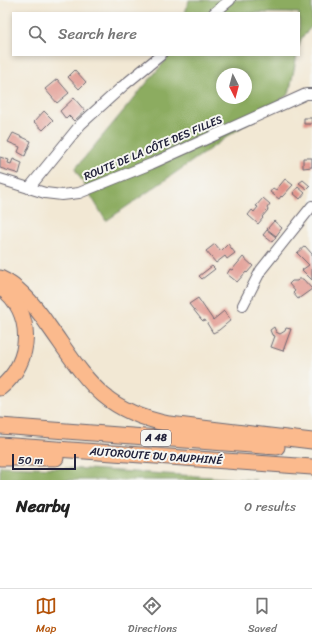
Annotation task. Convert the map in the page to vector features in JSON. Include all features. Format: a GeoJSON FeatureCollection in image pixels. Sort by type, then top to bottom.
{"type":"FeatureCollection","features":[{"type":"Feature","properties":{"kind":"highway"},"geometry":{"type":"LineString","coordinates":[[0,278],[19,291],[36,308],[87,379],[103,395],[122,408],[142,417],[169,424],[312,441]]}},
{"type":"Feature","properties":{"kind":"highway"},"geometry":{"type":"LineString","coordinates":[[0,287],[21,313],[25,327],[26,341],[24,355],[18,368],[10,379],[0,388]]}},
{"type":"Feature","properties":{"kind":"highway","name":"AUTOROUTE DU DAUPHINÉ"},"geometry":{"type":"LineString","coordinates":[[0,426],[312,450]]}},
{"type":"Feature","properties":{"kind":"highway","name":"AUTOROUTE DU DAUPHINÉ"},"geometry":{"type":"LineString","coordinates":[[0,445],[312,467]]}},
{"type":"Feature","properties":{"kind":"highway"},"geometry":{"type":"LineString","coordinates":[[0,458],[56,458],[90,452]]}},
{"type":"Feature","properties":{"kind":"street"},"geometry":{"type":"LineString","coordinates":[[215,12],[230,0]]}},
{"type":"Feature","properties":{"kind":"street"},"geometry":{"type":"LineString","coordinates":[[29,188],[81,124],[123,86],[160,56]]}},
{"type":"Feature","properties":{"kind":"street","name":"ROUTE DE LA CÔTE DES FILLES"},"geometry":{"type":"LineString","coordinates":[[0,179],[45,193],[62,195],[79,192],[151,164],[300,97],[312,94]]}},
{"type":"Feature","properties":{"kind":"street"},"geometry":{"type":"LineString","coordinates":[[243,306],[261,270],[312,206]]}},
{"type":"Feature","properties":{"kind":"green space"},"geometry":{"type":"Polygon","coordinates":[[[189,0],[312,0],[312,26],[301,39],[300,43],[300,12],[185,12],[189,0]]]}},
{"type":"Feature","properties":{"kind":"green space"},"geometry":{"type":"Polygon","coordinates":[[[169,56],[297,56],[289,94],[106,221],[75,169],[169,56]]]}},
{"type":"Feature","properties":{"kind":"green space"},"geometry":{"type":"Polygon","coordinates":[[[0,466],[88,469],[257,480],[0,480],[0,466]]]}},
{"type":"Feature","properties":{"kind":"building"},"geometry":{"type":"Polygon","coordinates":[[[75,70],[86,82],[79,89],[68,77],[75,70]]]}},
{"type":"Feature","properties":{"kind":"building"},"geometry":{"type":"Polygon","coordinates":[[[57,79],[69,93],[57,103],[45,89],[57,79]]]}},
{"type":"Feature","properties":{"kind":"building"},"geometry":{"type":"Polygon","coordinates":[[[74,98],[85,111],[74,121],[69,116],[66,119],[60,111],[74,98]]]}},
{"type":"Feature","properties":{"kind":"building"},"geometry":{"type":"Polygon","coordinates":[[[44,111],[53,120],[43,130],[34,122],[44,111]]]}},
{"type":"Feature","properties":{"kind":"building"},"geometry":{"type":"Polygon","coordinates":[[[304,118],[312,118],[311,124],[304,124],[304,118]]]}},
{"type":"Feature","properties":{"kind":"building"},"geometry":{"type":"Polygon","coordinates":[[[13,133],[31,141],[25,156],[18,152],[20,147],[8,142],[13,133]]]}},
{"type":"Feature","properties":{"kind":"building"},"geometry":{"type":"Polygon","coordinates":[[[0,157],[9,160],[8,163],[11,164],[13,159],[22,163],[19,174],[0,168],[0,157]]]}},
{"type":"Feature","properties":{"kind":"building"},"geometry":{"type":"Polygon","coordinates":[[[303,158],[312,158],[312,167],[303,168],[303,158]]]}},
{"type":"Feature","properties":{"kind":"building"},"geometry":{"type":"Polygon","coordinates":[[[285,179],[293,185],[279,199],[270,192],[273,188],[276,190],[285,179]]]}},
{"type":"Feature","properties":{"kind":"building"},"geometry":{"type":"Polygon","coordinates":[[[303,180],[310,186],[307,189],[299,183],[303,180]]]}},
{"type":"Feature","properties":{"kind":"building"},"geometry":{"type":"Polygon","coordinates":[[[298,187],[305,193],[300,199],[293,193],[298,187]]]}},
{"type":"Feature","properties":{"kind":"building"},"geometry":{"type":"Polygon","coordinates":[[[263,198],[270,204],[267,208],[268,210],[258,224],[248,215],[252,210],[254,212],[258,207],[256,206],[263,198]]]}},
{"type":"Feature","properties":{"kind":"building"},"geometry":{"type":"Polygon","coordinates":[[[274,221],[282,228],[276,236],[267,229],[274,221]]]}},
{"type":"Feature","properties":{"kind":"building"},"geometry":{"type":"Polygon","coordinates":[[[267,230],[276,237],[272,242],[263,235],[267,230]]]}},
{"type":"Feature","properties":{"kind":"building"},"geometry":{"type":"Polygon","coordinates":[[[215,244],[221,251],[228,244],[235,253],[227,259],[225,256],[216,263],[206,251],[215,244]]]}},
{"type":"Feature","properties":{"kind":"building"},"geometry":{"type":"Polygon","coordinates":[[[305,246],[312,254],[312,280],[302,270],[309,265],[297,253],[305,246]]]}},
{"type":"Feature","properties":{"kind":"building"},"geometry":{"type":"Polygon","coordinates":[[[243,257],[253,266],[237,282],[227,274],[230,269],[232,270],[243,257]]]}},
{"type":"Feature","properties":{"kind":"building"},"geometry":{"type":"Polygon","coordinates":[[[212,266],[215,269],[202,279],[199,276],[212,266]]]}},
{"type":"Feature","properties":{"kind":"building"},"geometry":{"type":"Polygon","coordinates":[[[299,279],[303,279],[312,289],[298,299],[293,293],[295,291],[289,284],[292,281],[297,281],[299,279]]]}},
{"type":"Feature","properties":{"kind":"building"},"geometry":{"type":"Polygon","coordinates":[[[198,298],[213,320],[224,311],[231,320],[213,333],[205,320],[203,321],[201,319],[189,304],[198,298]]]}},
{"type":"Feature","properties":{"kind":"building"},"geometry":{"type":"Polygon","coordinates":[[[274,327],[276,332],[280,334],[285,331],[286,328],[291,329],[283,351],[271,347],[275,336],[272,335],[270,330],[274,327]]]}}]}
